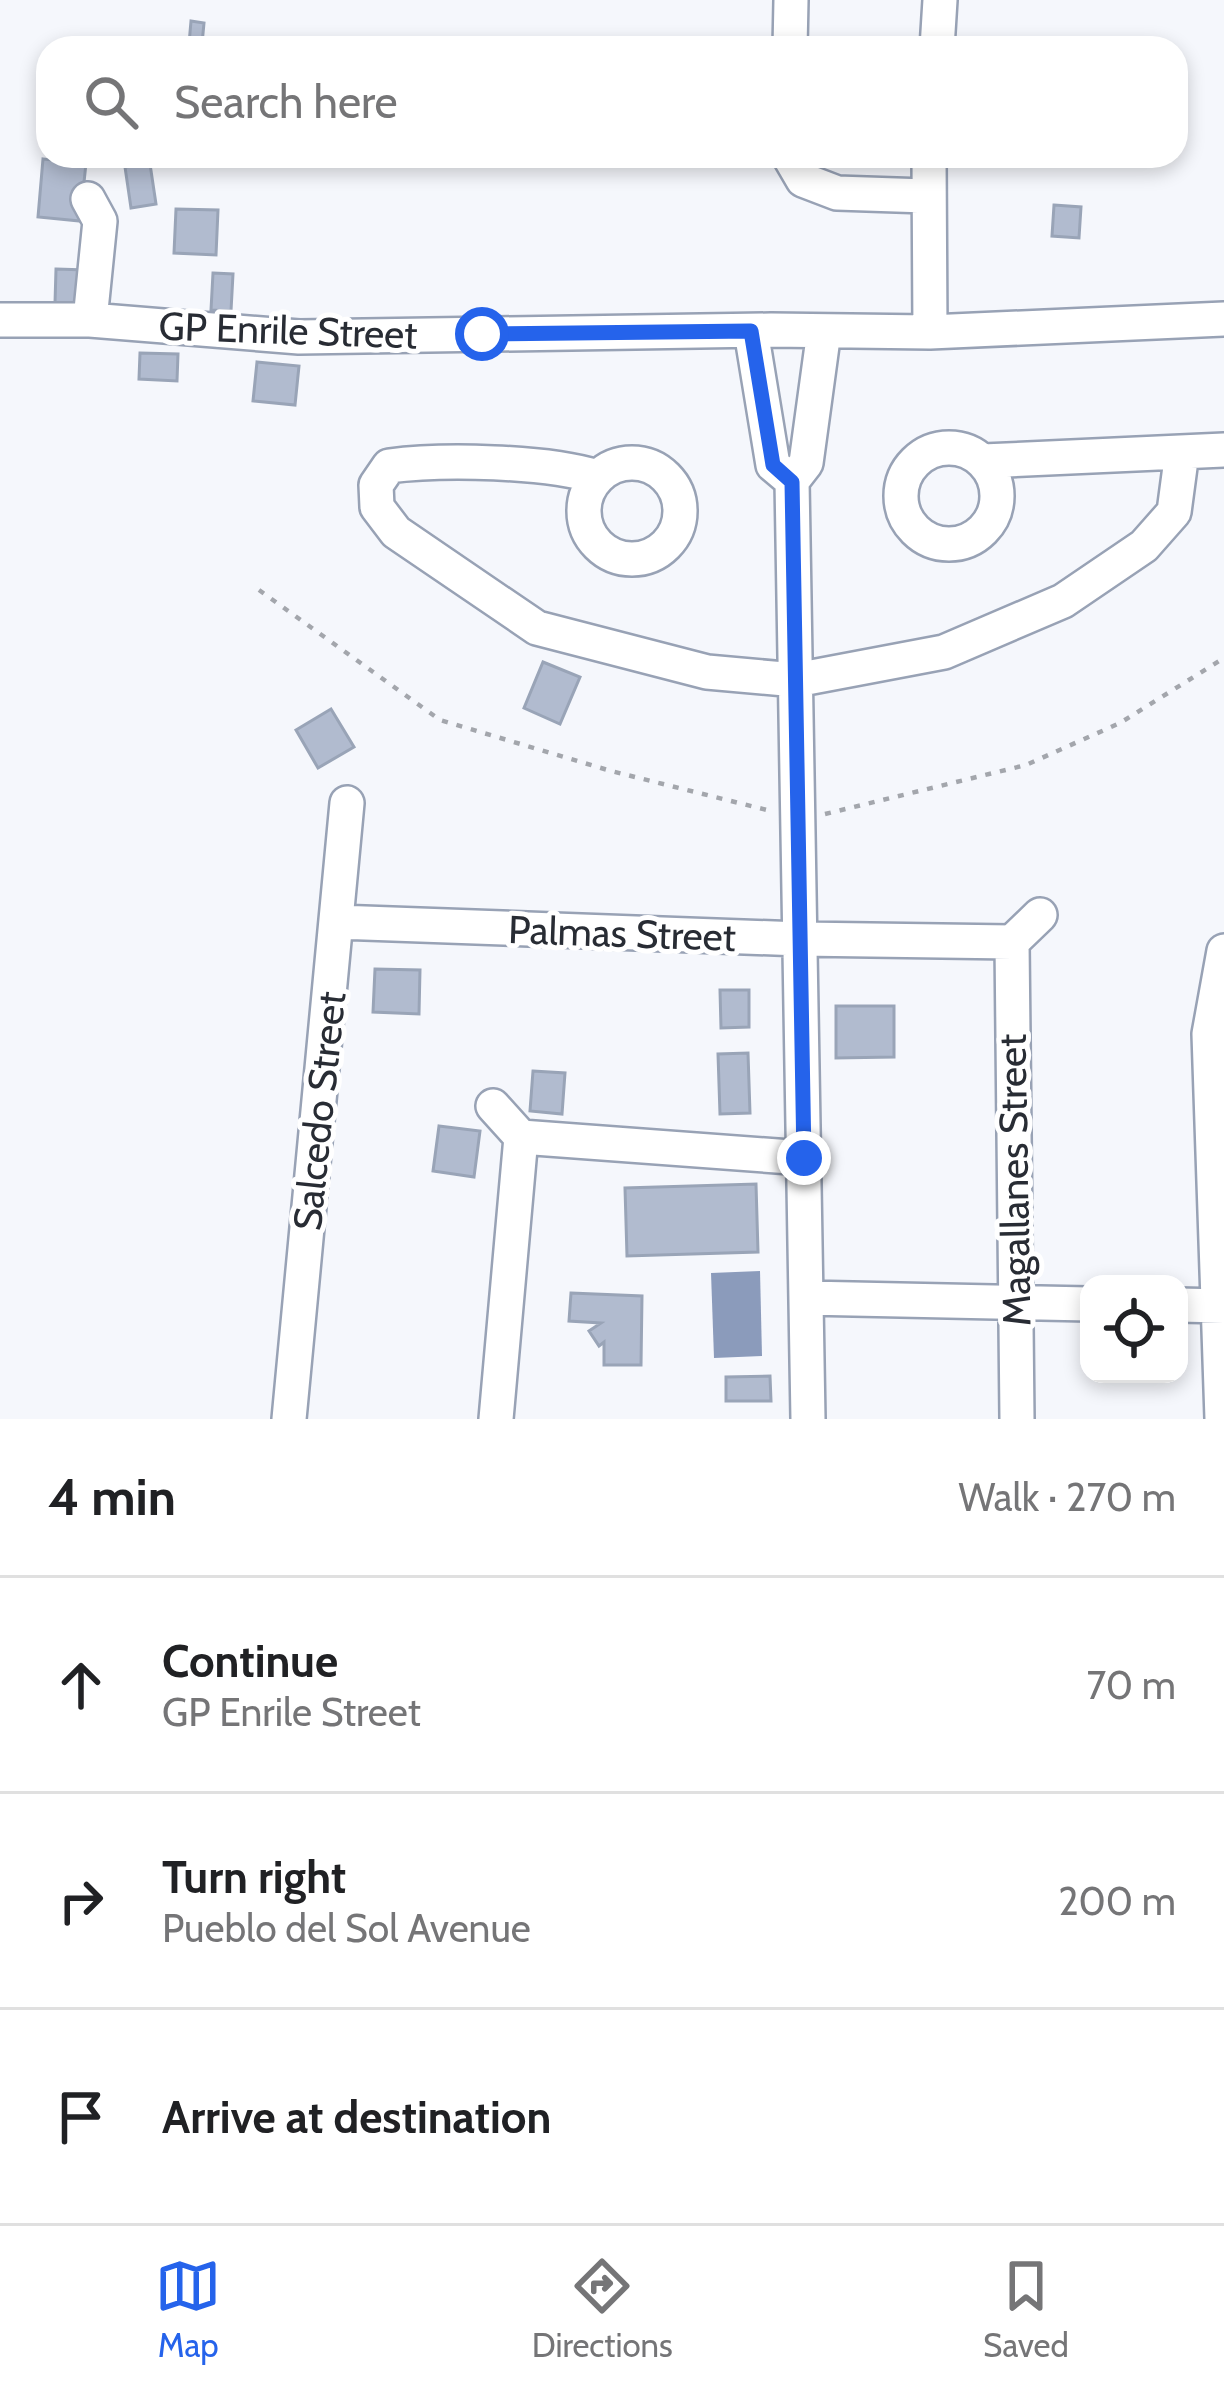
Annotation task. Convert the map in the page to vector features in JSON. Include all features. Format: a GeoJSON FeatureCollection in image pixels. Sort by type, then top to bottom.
{"type":"FeatureCollection","features":[{"type":"Feature","properties":{"kind":"street"},"geometry":{"type":"LineString","coordinates":[[790,36],[791,0]]}},
{"type":"Feature","properties":{"kind":"street"},"geometry":{"type":"LineString","coordinates":[[938,36],[940,0]]}},
{"type":"Feature","properties":{"kind":"street"},"geometry":{"type":"LineString","coordinates":[[796,168],[803,180],[837,193],[926,196]]}},
{"type":"Feature","properties":{"kind":"street"},"geometry":{"type":"LineString","coordinates":[[928,168],[930,332]]}},
{"type":"Feature","properties":{"kind":"street"},"geometry":{"type":"LineString","coordinates":[[88,200],[100,221],[90,320]]}},
{"type":"Feature","properties":{"kind":"street","name":"GP Enrile Street"},"geometry":{"type":"LineString","coordinates":[[0,320],[90,320],[299,337],[930,332],[1224,319]]}},
{"type":"Feature","properties":{"kind":"street"},"geometry":{"type":"LineString","coordinates":[[751,331],[773,465],[792,482]]}},
{"type":"Feature","properties":{"kind":"street"},"geometry":{"type":"LineString","coordinates":[[808,1419],[792,482],[806,463],[824,331]]}},
{"type":"Feature","properties":{"kind":"street"},"geometry":{"type":"LineString","coordinates":[[983,461],[1224,450]]}},
{"type":"Feature","properties":{"kind":"street"},"geometry":{"type":"LineString","coordinates":[[597,477],[561,468],[414,462],[389,466],[376,485],[377,507],[396,532],[537,628],[707,672],[796,680],[944,652],[1063,601],[1144,546],[1174,512],[1182,452]]}},
{"type":"Feature","properties":{"kind":"street","name":"Salcedo Street"},"geometry":{"type":"LineString","coordinates":[[289,1419],[347,803]]}},
{"type":"Feature","properties":{"kind":"street"},"geometry":{"type":"LineString","coordinates":[[1012,942],[1040,915]]}},
{"type":"Feature","properties":{"kind":"street","name":"Palmas Street"},"geometry":{"type":"LineString","coordinates":[[337,922],[1012,942]]}},
{"type":"Feature","properties":{"kind":"street","name":"Magallanes Street"},"geometry":{"type":"LineString","coordinates":[[1012,942],[1017,1419]]}},
{"type":"Feature","properties":{"kind":"street"},"geometry":{"type":"LineString","coordinates":[[1222,1419],[1209,1034],[1224,951]]}},
{"type":"Feature","properties":{"kind":"street"},"geometry":{"type":"LineString","coordinates":[[493,1106],[521,1137],[804,1158]]}},
{"type":"Feature","properties":{"kind":"street"},"geometry":{"type":"LineString","coordinates":[[496,1419],[521,1137]]}},
{"type":"Feature","properties":{"kind":"street"},"geometry":{"type":"LineString","coordinates":[[806,1298],[1080,1304]]}},
{"type":"Feature","properties":{"kind":"street"},"geometry":{"type":"LineString","coordinates":[[1188,1305],[1221,1306]]}},
{"type":"Feature","properties":{"kind":"path"},"geometry":{"type":"LineString","coordinates":[[259,590],[440,720],[611,772],[798,818],[834,814],[1026,765],[1120,723],[1224,658]]}},
{"type":"Feature","properties":{"kind":"water"},"geometry":{"type":"Polygon","coordinates":[[[760,1271],[762,1356],[714,1358],[711,1273],[760,1271]]]}},
{"type":"Feature","properties":{"kind":"building"},"geometry":{"type":"Polygon","coordinates":[[[191,21],[204,23],[203,36],[190,36],[191,21]]]}},
{"type":"Feature","properties":{"kind":"building"},"geometry":{"type":"Polygon","coordinates":[[[42,168],[85,168],[80,221],[38,217],[42,168]]]}},
{"type":"Feature","properties":{"kind":"building"},"geometry":{"type":"Polygon","coordinates":[[[125,168],[151,168],[156,204],[131,208],[125,168]]]}},
{"type":"Feature","properties":{"kind":"building"},"geometry":{"type":"Polygon","coordinates":[[[1054,205],[1081,207],[1079,238],[1052,236],[1054,205]]]}},
{"type":"Feature","properties":{"kind":"building"},"geometry":{"type":"Polygon","coordinates":[[[176,209],[218,210],[216,255],[174,253],[176,209]]]}},
{"type":"Feature","properties":{"kind":"building"},"geometry":{"type":"Polygon","coordinates":[[[56,269],[86,270],[86,304],[55,303],[56,269]]]}},
{"type":"Feature","properties":{"kind":"building"},"geometry":{"type":"Polygon","coordinates":[[[213,273],[233,274],[231,311],[211,310],[213,273]]]}},
{"type":"Feature","properties":{"kind":"building"},"geometry":{"type":"Polygon","coordinates":[[[140,353],[178,354],[177,381],[139,379],[140,353]]]}},
{"type":"Feature","properties":{"kind":"building"},"geometry":{"type":"Polygon","coordinates":[[[257,362],[299,366],[295,405],[253,401],[257,362]]]}},
{"type":"Feature","properties":{"kind":"building"},"geometry":{"type":"Polygon","coordinates":[[[543,662],[580,677],[560,724],[524,708],[543,662]]]}},
{"type":"Feature","properties":{"kind":"building"},"geometry":{"type":"Polygon","coordinates":[[[331,709],[354,747],[318,768],[296,730],[331,709]]]}},
{"type":"Feature","properties":{"kind":"building"},"geometry":{"type":"Polygon","coordinates":[[[375,969],[420,970],[419,1014],[373,1012],[375,969]]]}},
{"type":"Feature","properties":{"kind":"building"},"geometry":{"type":"Polygon","coordinates":[[[720,990],[749,990],[749,1027],[721,1028],[720,990]]]}},
{"type":"Feature","properties":{"kind":"building"},"geometry":{"type":"Polygon","coordinates":[[[836,1006],[894,1006],[894,1057],[836,1058],[836,1006]]]}},
{"type":"Feature","properties":{"kind":"building"},"geometry":{"type":"Polygon","coordinates":[[[748,1053],[750,1113],[720,1114],[718,1054],[748,1053]]]}},
{"type":"Feature","properties":{"kind":"building"},"geometry":{"type":"Polygon","coordinates":[[[533,1071],[565,1073],[562,1114],[530,1111],[533,1071]]]}},
{"type":"Feature","properties":{"kind":"building"},"geometry":{"type":"Polygon","coordinates":[[[439,1126],[480,1131],[474,1177],[433,1171],[439,1126]]]}},
{"type":"Feature","properties":{"kind":"building"},"geometry":{"type":"Polygon","coordinates":[[[756,1184],[758,1252],[627,1256],[625,1188],[756,1184]]]}},
{"type":"Feature","properties":{"kind":"building"},"geometry":{"type":"Polygon","coordinates":[[[571,1293],[642,1296],[641,1365],[604,1365],[604,1342],[599,1346],[589,1331],[601,1323],[569,1321],[571,1293]]]}},
{"type":"Feature","properties":{"kind":"building"},"geometry":{"type":"Polygon","coordinates":[[[770,1376],[771,1401],[726,1401],[726,1377],[770,1376]]]}},
{"type":"Feature","properties":{"kind":"route"},"geometry":{"type":"LineString","coordinates":[[482,334],[751,331],[773,465],[792,482],[804,1158]]}}]}
